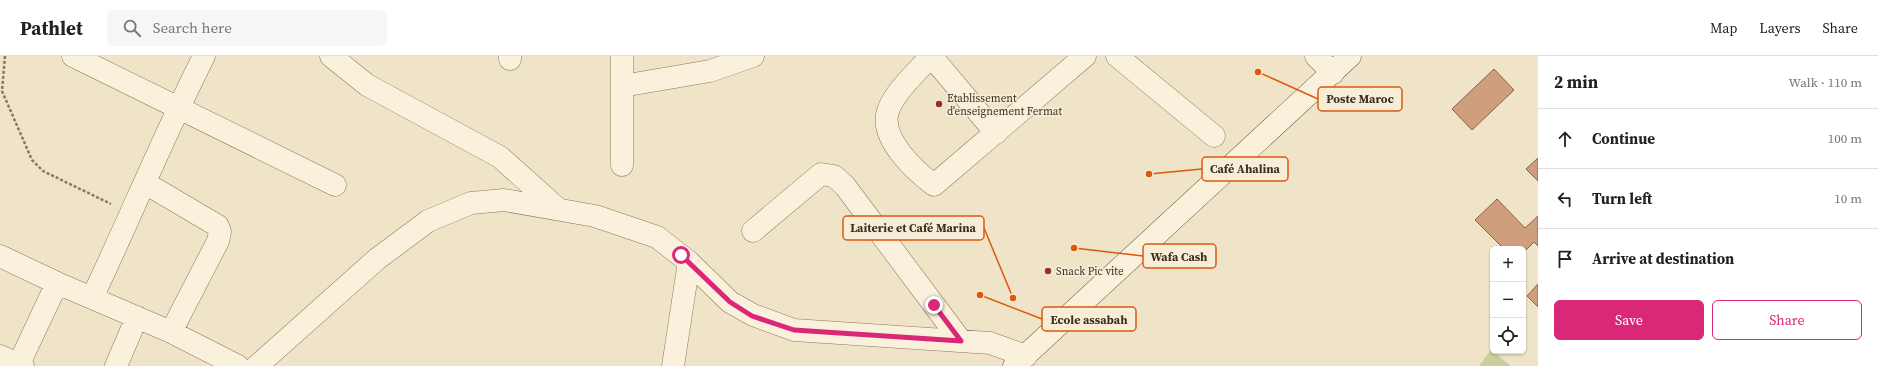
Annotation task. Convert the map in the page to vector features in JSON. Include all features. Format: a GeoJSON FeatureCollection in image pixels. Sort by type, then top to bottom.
{"type":"FeatureCollection","features":[{"type":"Feature","properties":{"kind":"street"},"geometry":{"type":"LineString","coordinates":[[72,56],[335,185]]}},
{"type":"Feature","properties":{"kind":"street"},"geometry":{"type":"LineString","coordinates":[[92,298],[178,108],[204,56]]}},
{"type":"Feature","properties":{"kind":"street"},"geometry":{"type":"LineString","coordinates":[[332,56],[367,85],[500,157],[558,209]]}},
{"type":"Feature","properties":{"kind":"street"},"geometry":{"type":"LineString","coordinates":[[622,56],[622,165]]}},
{"type":"Feature","properties":{"kind":"street"},"geometry":{"type":"LineString","coordinates":[[622,86],[710,71],[753,56]]}},
{"type":"Feature","properties":{"kind":"street"},"geometry":{"type":"LineString","coordinates":[[996,133],[931,56],[894,99],[887,112],[887,123],[892,140],[904,158],[934,185],[996,133],[1085,56]]}},
{"type":"Feature","properties":{"kind":"street"},"geometry":{"type":"LineString","coordinates":[[1117,56],[1214,136]]}},
{"type":"Feature","properties":{"kind":"street"},"geometry":{"type":"LineString","coordinates":[[1316,56],[1333,73]]}},
{"type":"Feature","properties":{"kind":"street"},"geometry":{"type":"LineString","coordinates":[[257,366],[377,258],[428,221],[471,203],[504,200],[595,216],[657,237],[689,262],[730,302],[752,316],[794,330],[990,343],[1020,361],[1350,56]]}},
{"type":"Feature","properties":{"kind":"street"},"geometry":{"type":"LineString","coordinates":[[753,231],[821,174],[834,176],[844,186],[961,341]]}},
{"type":"Feature","properties":{"kind":"street"},"geometry":{"type":"LineString","coordinates":[[145,183],[218,226],[220,232],[218,241],[171,332]]}},
{"type":"Feature","properties":{"kind":"street"},"geometry":{"type":"LineString","coordinates":[[0,256],[57,283],[171,332],[238,366]]}},
{"type":"Feature","properties":{"kind":"street"},"geometry":{"type":"LineString","coordinates":[[673,366],[689,262]]}},
{"type":"Feature","properties":{"kind":"street"},"geometry":{"type":"LineString","coordinates":[[14,362],[57,283]]}},
{"type":"Feature","properties":{"kind":"street"},"geometry":{"type":"LineString","coordinates":[[116,366],[137,317]]}},
{"type":"Feature","properties":{"kind":"path"},"geometry":{"type":"LineString","coordinates":[[5,56],[2,90],[32,160],[43,171],[131,214]]}},
{"type":"Feature","properties":{"kind":"green space"},"geometry":{"type":"Polygon","coordinates":[[[1490,351],[1490,354],[1496,354],[1511,366],[1479,366],[1490,351]]]}},
{"type":"Feature","properties":{"kind":"building"},"geometry":{"type":"Polygon","coordinates":[[[1494,69],[1514,90],[1472,130],[1452,109],[1494,69]]]}},
{"type":"Feature","properties":{"kind":"building"},"geometry":{"type":"Polygon","coordinates":[[[1538,158],[1538,181],[1526,169],[1538,158]]]}},
{"type":"Feature","properties":{"kind":"building"},"geometry":{"type":"Polygon","coordinates":[[[1497,199],[1525,228],[1538,216],[1538,246],[1534,242],[1526,250],[1526,246],[1501,246],[1475,220],[1497,199]]]}},
{"type":"Feature","properties":{"kind":"building"},"geometry":{"type":"Polygon","coordinates":[[[1538,284],[1538,307],[1527,296],[1538,284]]]}},
{"type":"Feature","properties":{"kind":"place","name":"Poste Maroc"},"geometry":{"type":"Point","coordinates":[1258,72]}},
{"type":"Feature","properties":{"kind":"place","name":"Etablissement d'enseignement Fermat"},"geometry":{"type":"Point","coordinates":[939,104]}},
{"type":"Feature","properties":{"kind":"place","name":"Café Ahalina"},"geometry":{"type":"Point","coordinates":[1149,174]}},
{"type":"Feature","properties":{"kind":"place","name":"Wafa Cash"},"geometry":{"type":"Point","coordinates":[1074,248]}},
{"type":"Feature","properties":{"kind":"place","name":"Snack Pic vite"},"geometry":{"type":"Point","coordinates":[1048,271]}},
{"type":"Feature","properties":{"kind":"place","name":"Ecole assabah"},"geometry":{"type":"Point","coordinates":[980,295]}},
{"type":"Feature","properties":{"kind":"place","name":"Laiterie et Café Marina"},"geometry":{"type":"Point","coordinates":[1013,298]}},
{"type":"Feature","properties":{"kind":"route"},"geometry":{"type":"LineString","coordinates":[[681,255],[730,302],[752,316],[794,330],[961,341],[934,305]]}}]}
